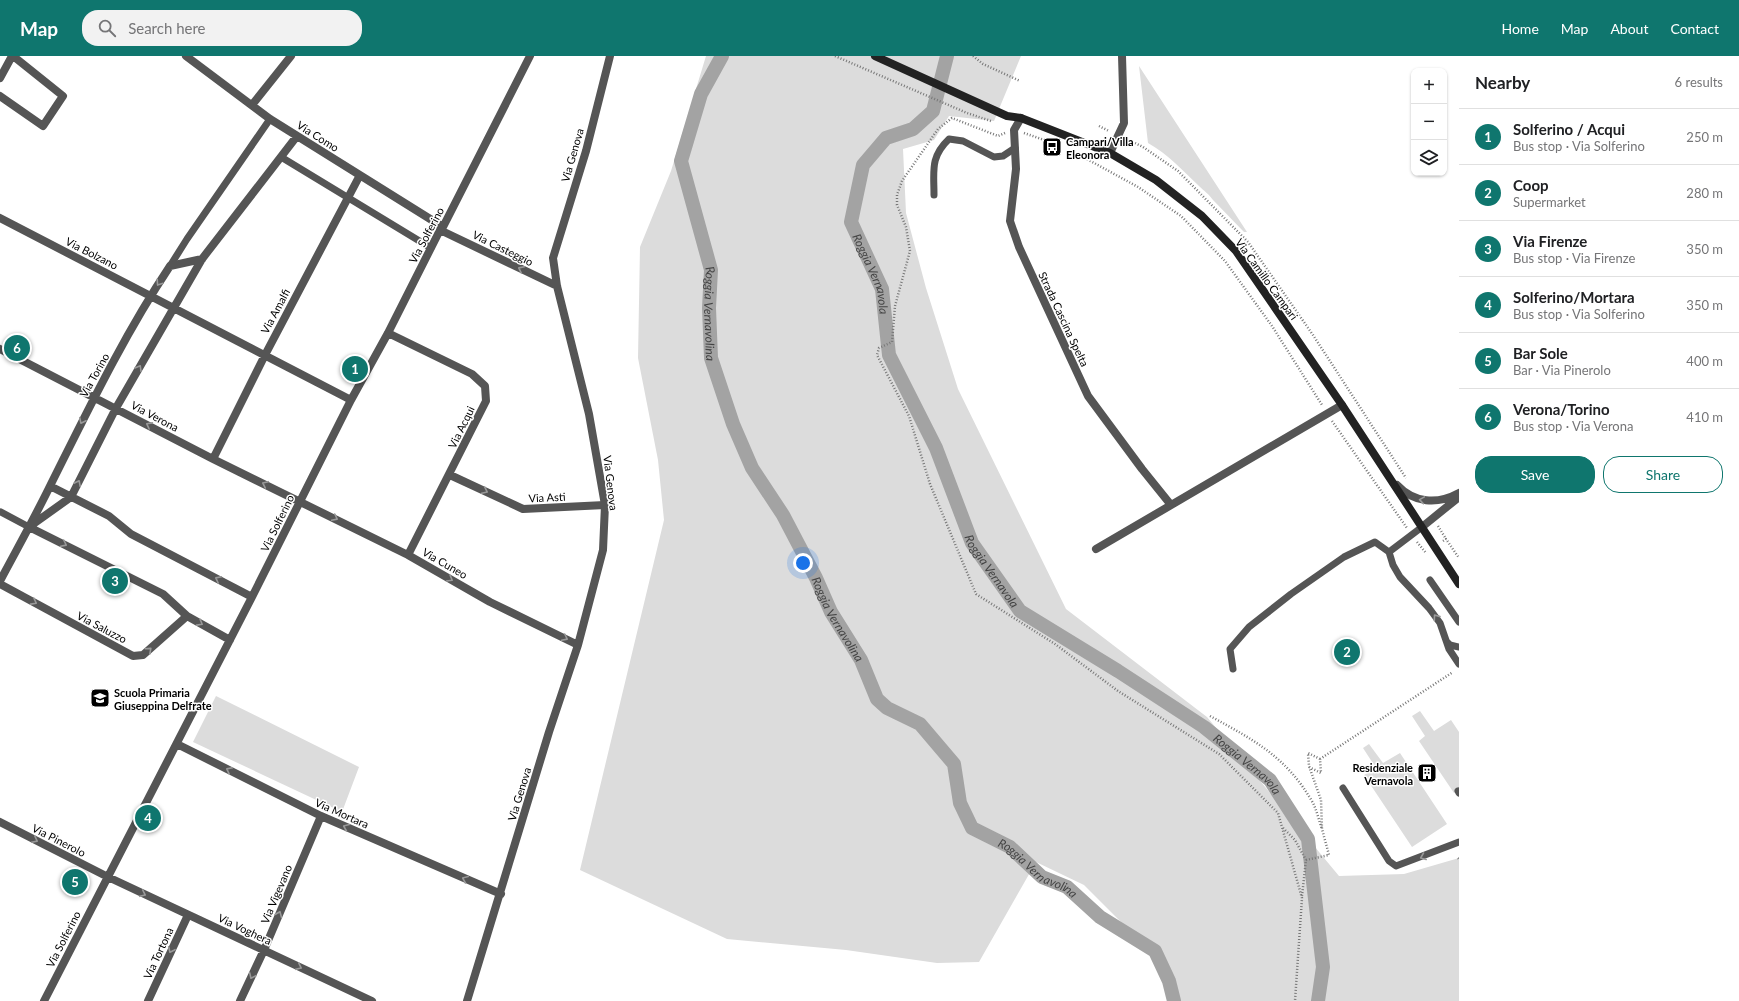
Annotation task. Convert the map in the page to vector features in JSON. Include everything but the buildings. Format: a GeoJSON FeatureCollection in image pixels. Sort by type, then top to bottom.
{"type":"FeatureCollection","features":[{"type":"Feature","properties":{"kind":"street"},"geometry":{"type":"LineString","coordinates":[[0,78],[13,56],[63,96],[43,126],[0,96]]}},
{"type":"Feature","properties":{"kind":"street","name":"Via Como"},"geometry":{"type":"LineString","coordinates":[[186,56],[270,119],[441,228]]}},
{"type":"Feature","properties":{"kind":"street"},"geometry":{"type":"LineString","coordinates":[[252,105],[290,56]]}},
{"type":"Feature","properties":{"kind":"street","name":"Via Solferino"},"geometry":{"type":"LineString","coordinates":[[44,1001],[252,598],[351,400],[388,333],[530,56]]}},
{"type":"Feature","properties":{"kind":"street","name":"Via Genova"},"geometry":{"type":"LineString","coordinates":[[467,1001],[549,732],[578,645],[603,550],[605,505],[590,414],[557,286],[553,258],[586,152],[610,56]]}},
{"type":"Feature","properties":{"kind":"street","name":"Via Camillo Campari"},"geometry":{"type":"LineString","coordinates":[[875,56],[1007,116],[1021,118],[1110,153],[1156,180],[1202,216],[1236,251],[1342,405],[1435,547],[1456,574],[1459,584]]}},
{"type":"Feature","properties":{"kind":"street"},"geometry":{"type":"LineString","coordinates":[[1110,153],[1124,123],[1122,56]]}},
{"type":"Feature","properties":{"kind":"street"},"geometry":{"type":"LineString","coordinates":[[1014,130],[1021,118]]}},
{"type":"Feature","properties":{"kind":"street","name":"Strada Cascina Spelta"},"geometry":{"type":"LineString","coordinates":[[1014,130],[1016,169],[1010,222],[1019,247],[1088,396],[1142,469],[1171,505]]}},
{"type":"Feature","properties":{"kind":"street","name":"Via Torino"},"geometry":{"type":"LineString","coordinates":[[29,527],[71,497],[116,408],[202,259],[297,136]]}},
{"type":"Feature","properties":{"kind":"street","name":"Via Amalfi"},"geometry":{"type":"LineString","coordinates":[[213,459],[265,355],[347,197],[360,175]]}},
{"type":"Feature","properties":{"kind":"street","name":"Via Bolzano"},"geometry":{"type":"LineString","coordinates":[[0,218],[351,400]]}},
{"type":"Feature","properties":{"kind":"street","name":"Via Casteggio"},"geometry":{"type":"LineString","coordinates":[[441,228],[557,286]]}},
{"type":"Feature","properties":{"kind":"street"},"geometry":{"type":"LineString","coordinates":[[170,266],[202,259]]}},
{"type":"Feature","properties":{"kind":"street","name":"Via Torino"},"geometry":{"type":"LineString","coordinates":[[0,582],[94,398],[151,296],[170,266]]}},
{"type":"Feature","properties":{"kind":"street","name":"Via Acqui"},"geometry":{"type":"LineString","coordinates":[[388,333],[472,374],[485,386],[486,402],[408,555]]}},
{"type":"Feature","properties":{"kind":"street","name":"Via Verona"},"geometry":{"type":"LineString","coordinates":[[0,349],[213,459],[300,500]]}},
{"type":"Feature","properties":{"kind":"street"},"geometry":{"type":"LineString","coordinates":[[1096,549],[1342,405]]}},
{"type":"Feature","properties":{"kind":"street","name":"Via Asti"},"geometry":{"type":"LineString","coordinates":[[450,475],[523,509],[605,505]]}},
{"type":"Feature","properties":{"kind":"street"},"geometry":{"type":"LineString","coordinates":[[1391,479],[1404,492],[1415,498],[1437,502],[1459,493]]}},
{"type":"Feature","properties":{"kind":"street"},"geometry":{"type":"LineString","coordinates":[[50,486],[109,516],[131,534],[252,598]]}},
{"type":"Feature","properties":{"kind":"street"},"geometry":{"type":"LineString","coordinates":[[1422,527],[1459,497]]}},
{"type":"Feature","properties":{"kind":"street","name":"Via Cuneo"},"geometry":{"type":"LineString","coordinates":[[300,500],[408,555],[490,602],[578,645]]}},
{"type":"Feature","properties":{"kind":"street"},"geometry":{"type":"LineString","coordinates":[[29,527],[163,594],[187,616],[230,640]]}},
{"type":"Feature","properties":{"kind":"street","name":"Via Saluzzo"},"geometry":{"type":"LineString","coordinates":[[0,582],[133,656],[143,655],[187,616]]}},
{"type":"Feature","properties":{"kind":"street","name":"Via Mortara"},"geometry":{"type":"LineString","coordinates":[[177,744],[321,816],[500,894]]}},
{"type":"Feature","properties":{"kind":"street","name":"Via Vigevano"},"geometry":{"type":"LineString","coordinates":[[240,1001],[264,950],[321,816]]}},
{"type":"Feature","properties":{"kind":"street","name":"Via Pinerolo"},"geometry":{"type":"LineString","coordinates":[[1,826],[108,877]]}},
{"type":"Feature","properties":{"kind":"street","name":"Via Voghera"},"geometry":{"type":"LineString","coordinates":[[108,877],[372,1001]]}},
{"type":"Feature","properties":{"kind":"street","name":"Via Tortona"},"geometry":{"type":"LineString","coordinates":[[148,1001],[188,915]]}},
{"type":"Feature","properties":{"kind":"lane"},"geometry":{"type":"LineString","coordinates":[[170,266],[270,119]]}},
{"type":"Feature","properties":{"kind":"lane"},"geometry":{"type":"LineString","coordinates":[[934,195],[933,167],[935,156],[949,139],[963,141],[994,157],[1003,156],[1015,148]]}},
{"type":"Feature","properties":{"kind":"lane"},"geometry":{"type":"LineString","coordinates":[[281,157],[431,248]]}},
{"type":"Feature","properties":{"kind":"lane"},"geometry":{"type":"LineString","coordinates":[[1,512],[29,527]]}},
{"type":"Feature","properties":{"kind":"lane"},"geometry":{"type":"LineString","coordinates":[[1388,552],[1422,527]]}},
{"type":"Feature","properties":{"kind":"lane"},"geometry":{"type":"LineString","coordinates":[[1233,669],[1230,649],[1249,627],[1344,557],[1375,542],[1388,552],[1400,577],[1429,608],[1440,624],[1449,649],[1459,664]]}},
{"type":"Feature","properties":{"kind":"lane"},"geometry":{"type":"LineString","coordinates":[[1430,580],[1459,622]]}},
{"type":"Feature","properties":{"kind":"lane"},"geometry":{"type":"LineString","coordinates":[[1446,642],[1450,645],[1459,647]]}},
{"type":"Feature","properties":{"kind":"lane"},"geometry":{"type":"LineString","coordinates":[[1343,788],[1389,861],[1396,866],[1459,842]]}},
{"type":"Feature","properties":{"kind":"path"},"geometry":{"type":"LineString","coordinates":[[834,56],[967,113],[994,123]]}},
{"type":"Feature","properties":{"kind":"path"},"geometry":{"type":"LineString","coordinates":[[973,56],[983,64],[1020,81]]}},
{"type":"Feature","properties":{"kind":"path"},"geometry":{"type":"LineString","coordinates":[[1056,144],[1014,130],[998,136],[952,118],[938,129],[902,181],[897,195],[897,204],[906,227],[910,251],[895,306],[892,342],[879,348],[877,355],[909,416],[930,484],[976,594],[1055,644],[1118,691],[1219,754],[1278,813],[1302,898]]}},
{"type":"Feature","properties":{"kind":"path"},"geometry":{"type":"LineString","coordinates":[[1068,149],[1107,169],[1181,216],[1225,261],[1284,344],[1328,414],[1425,554],[1446,539],[1459,558]]}},
{"type":"Feature","properties":{"kind":"path"},"geometry":{"type":"LineString","coordinates":[[1320,759],[1459,668]]}},
{"type":"Feature","properties":{"kind":"path"},"geometry":{"type":"LineString","coordinates":[[1210,716],[1257,742],[1280,760],[1298,780],[1314,804],[1329,855],[1306,860]]}},
{"type":"Feature","properties":{"kind":"path"},"geometry":{"type":"LineString","coordinates":[[1320,759],[1308,754],[1309,766],[1321,800],[1322,829]]}},
{"type":"Feature","properties":{"kind":"path"},"geometry":{"type":"LineString","coordinates":[[1309,766],[1321,773],[1320,759]]}},
{"type":"Feature","properties":{"kind":"path"},"geometry":{"type":"LineString","coordinates":[[1282,827],[1295,840],[1306,860],[1295,1001]]}},
{"type":"Feature","properties":{"kind":"shaded area"},"geometry":{"type":"Polygon","coordinates":[[[706,56],[1021,56],[994,121],[949,116],[934,140],[903,149],[906,213],[926,288],[958,389],[1066,609],[1207,717],[1339,876],[1404,874],[1459,858],[1459,1001],[1170,1001],[1153,954],[1084,885],[1036,862],[979,962],[937,963],[846,950],[727,939],[580,870],[664,520],[658,460],[638,358],[640,247],[671,171],[706,56]]]}},
{"type":"Feature","properties":{"kind":"shaded area"},"geometry":{"type":"Polygon","coordinates":[[[1139,66],[1247,232],[1244,232],[1208,194],[1175,163],[1148,143],[1139,66]]]}},
{"type":"Feature","properties":{"kind":"shaded area"},"geometry":{"type":"Polygon","coordinates":[[[216,696],[359,767],[342,812],[193,742],[216,696]]]}},
{"type":"Feature","properties":{"kind":"shaded area"},"geometry":{"type":"Polygon","coordinates":[[[1420,711],[1434,731],[1451,720],[1459,732],[1459,790],[1454,793],[1419,741],[1425,736],[1412,716],[1420,711]]]}},
{"type":"Feature","properties":{"kind":"shaded area"},"geometry":{"type":"Polygon","coordinates":[[[1369,744],[1383,763],[1400,753],[1447,824],[1412,847],[1364,775],[1376,768],[1363,748],[1369,744]]]}},
{"type":"Feature","properties":{"kind":"waterway","name":"Roggia Vernavolina"},"geometry":{"type":"LineString","coordinates":[[722,56],[701,94],[681,161],[711,270],[709,308],[711,358],[733,424],[752,468],[783,515],[816,578],[831,612],[861,660],[877,699],[887,708],[920,724],[954,764],[960,803],[972,828],[1010,847],[1042,877],[1067,887],[1100,917],[1155,951],[1169,981],[1174,1001]]}},
{"type":"Feature","properties":{"kind":"waterway","name":"Roggia Vernavola"},"geometry":{"type":"LineString","coordinates":[[947,56],[933,111],[913,129],[886,138],[863,165],[851,222],[882,289],[889,355],[936,448],[972,543],[1020,611],[1118,671],[1204,727],[1270,780],[1308,839],[1323,967],[1318,1001]]}},
{"type":"Feature","properties":{"kind":"place","name":"Campari/Villa Eleonora"},"geometry":{"type":"Point","coordinates":[1052,147]}},
{"type":"Feature","properties":{"kind":"place","name":"Verona/Torino"},"geometry":{"type":"Point","coordinates":[17,348]}},
{"type":"Feature","properties":{"kind":"place","name":"Solferino / Acqui"},"geometry":{"type":"Point","coordinates":[355,369]}},
{"type":"Feature","properties":{"kind":"place","name":"Via Firenze"},"geometry":{"type":"Point","coordinates":[115,581]}},
{"type":"Feature","properties":{"kind":"place","name":"Coop"},"geometry":{"type":"Point","coordinates":[1347,652]}},
{"type":"Feature","properties":{"kind":"place","name":"Scuola Primaria Giuseppina Delfrate"},"geometry":{"type":"Point","coordinates":[100,698]}},
{"type":"Feature","properties":{"kind":"place","name":"Residenziale Vernavola"},"geometry":{"type":"Point","coordinates":[1427,773]}},
{"type":"Feature","properties":{"kind":"place","name":"Solferino/Mortara"},"geometry":{"type":"Point","coordinates":[148,818]}},
{"type":"Feature","properties":{"kind":"place","name":"Bar Sole"},"geometry":{"type":"Point","coordinates":[75,882]}}]}
